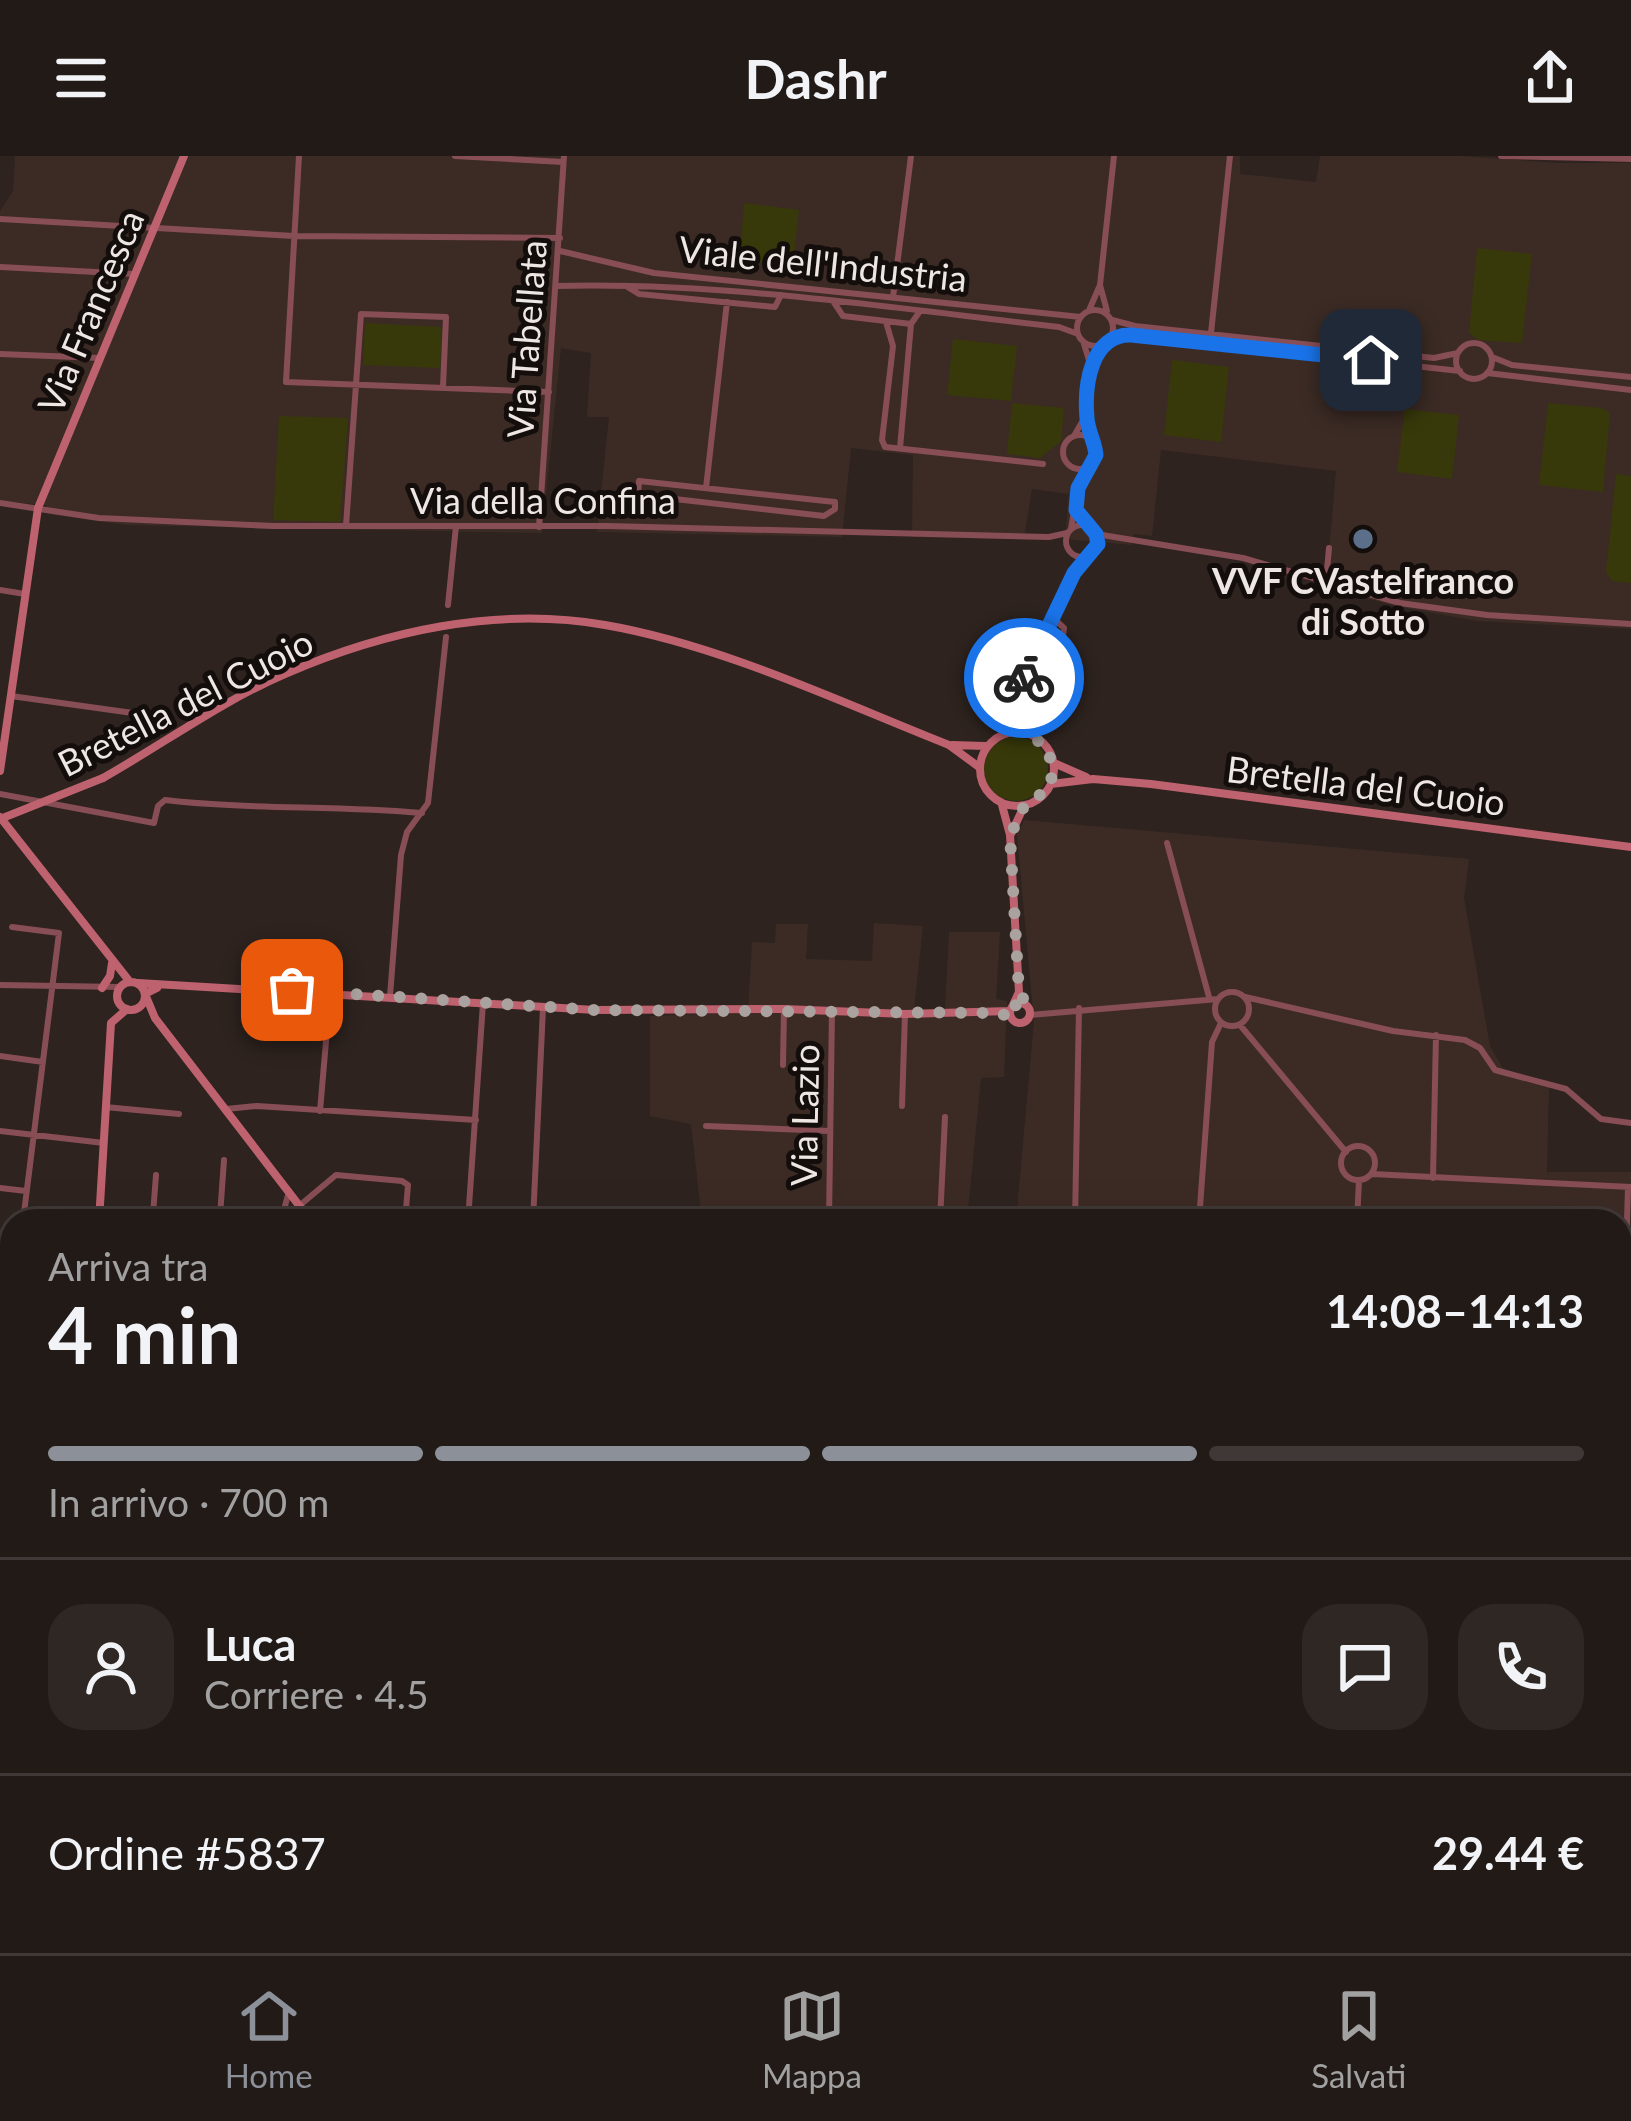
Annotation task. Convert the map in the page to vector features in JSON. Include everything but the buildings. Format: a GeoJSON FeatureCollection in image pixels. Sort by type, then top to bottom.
{"type":"FeatureCollection","features":[{"type":"Feature","properties":{"kind":"main road","name":"Via Francesca"},"geometry":{"type":"LineString","coordinates":[[0,771],[38,508],[184,156]]}},
{"type":"Feature","properties":{"kind":"main road","name":"Bretella del Cuoio"},"geometry":{"type":"LineString","coordinates":[[0,818],[103,778],[232,701],[326,658],[439,626],[603,624],[672,640],[949,745],[979,767],[983,786],[1002,803],[1010,836],[1019,992]]}},
{"type":"Feature","properties":{"kind":"main road"},"geometry":{"type":"LineString","coordinates":[[979,767],[986,746],[1011,732],[1024,732]]}},
{"type":"Feature","properties":{"kind":"main road","name":"Bretella del Cuoio"},"geometry":{"type":"LineString","coordinates":[[1024,732],[1046,746],[1054,764],[1093,779],[1631,847]]}},
{"type":"Feature","properties":{"kind":"main road","name":"Bretella del Cuoio"},"geometry":{"type":"LineString","coordinates":[[949,745],[986,746]]}},
{"type":"Feature","properties":{"kind":"main road"},"geometry":{"type":"LineString","coordinates":[[1002,803],[1024,806],[1040,798],[1051,784],[1054,764]]}},
{"type":"Feature","properties":{"kind":"main road","name":"Bretella del Cuoio"},"geometry":{"type":"LineString","coordinates":[[1051,784],[1093,779]]}},
{"type":"Feature","properties":{"kind":"main road"},"geometry":{"type":"LineString","coordinates":[[1010,836],[1024,806]]}},
{"type":"Feature","properties":{"kind":"main road"},"geometry":{"type":"LineString","coordinates":[[0,818],[119,972],[119,1002],[155,1018]]}},
{"type":"Feature","properties":{"kind":"main road"},"geometry":{"type":"LineString","coordinates":[[112,962],[110,976],[120,987],[145,994]]}},
{"type":"Feature","properties":{"kind":"main road"},"geometry":{"type":"LineString","coordinates":[[99,1209],[111,1023],[145,994],[164,986]]}},
{"type":"Feature","properties":{"kind":"main road"},"geometry":{"type":"LineString","coordinates":[[120,987],[330,992],[638,1011],[784,1009],[905,1014],[1029,1010]]}},
{"type":"Feature","properties":{"kind":"main road"},"geometry":{"type":"LineString","coordinates":[[1019,992],[1029,1010]]}},
{"type":"Feature","properties":{"kind":"main road"},"geometry":{"type":"LineString","coordinates":[[1011,1011],[1019,992]]}},
{"type":"Feature","properties":{"kind":"main road"},"geometry":{"type":"LineString","coordinates":[[145,994],[155,1018],[302,1209]]}},
{"type":"Feature","properties":{"kind":"main road"},"geometry":{"type":"LineString","coordinates":[[1011,1011],[1023,1023],[1029,1010]]}},
{"type":"Feature","properties":{"kind":"street"},"geometry":{"type":"LineString","coordinates":[[299,156],[286,382],[549,392]]}},
{"type":"Feature","properties":{"kind":"street"},"geometry":{"type":"LineString","coordinates":[[455,156],[563,159]]}},
{"type":"Feature","properties":{"kind":"street"},"geometry":{"type":"LineString","coordinates":[[893,297],[911,156]]}},
{"type":"Feature","properties":{"kind":"street"},"geometry":{"type":"LineString","coordinates":[[1091,367],[1081,338],[1085,314],[1100,285],[1114,156]]}},
{"type":"Feature","properties":{"kind":"street"},"geometry":{"type":"LineString","coordinates":[[1211,333],[1230,156]]}},
{"type":"Feature","properties":{"kind":"street"},"geometry":{"type":"LineString","coordinates":[[1501,156],[1631,159]]}},
{"type":"Feature","properties":{"kind":"street","name":"Via Tabellata"},"geometry":{"type":"LineString","coordinates":[[539,527],[563,159]]}},
{"type":"Feature","properties":{"kind":"street"},"geometry":{"type":"LineString","coordinates":[[0,219],[294,236],[560,238]]}},
{"type":"Feature","properties":{"kind":"street","name":"Viale dell'Industria"},"geometry":{"type":"LineString","coordinates":[[560,251],[654,273],[1085,314],[1434,358],[1476,343],[1492,357],[1512,364],[1631,377]]}},
{"type":"Feature","properties":{"kind":"street"},"geometry":{"type":"LineString","coordinates":[[0,267],[135,274]]}},
{"type":"Feature","properties":{"kind":"street"},"geometry":{"type":"LineString","coordinates":[[623,284],[639,294],[775,307],[781,296]]}},
{"type":"Feature","properties":{"kind":"street","name":"Viale dell'Industria"},"geometry":{"type":"LineString","coordinates":[[557,286],[623,284],[833,301],[1060,327],[1101,345]]}},
{"type":"Feature","properties":{"kind":"street"},"geometry":{"type":"LineString","coordinates":[[1100,285],[1111,337]]}},
{"type":"Feature","properties":{"kind":"street"},"geometry":{"type":"LineString","coordinates":[[833,301],[843,316],[910,325]]}},
{"type":"Feature","properties":{"kind":"street"},"geometry":{"type":"LineString","coordinates":[[706,488],[727,302]]}},
{"type":"Feature","properties":{"kind":"street"},"geometry":{"type":"LineString","coordinates":[[900,448],[910,325],[920,311]]}},
{"type":"Feature","properties":{"kind":"street"},"geometry":{"type":"LineString","coordinates":[[346,526],[361,314],[446,317],[443,389]]}},
{"type":"Feature","properties":{"kind":"street"},"geometry":{"type":"LineString","coordinates":[[886,322],[893,346],[886,447],[1043,464]]}},
{"type":"Feature","properties":{"kind":"street"},"geometry":{"type":"LineString","coordinates":[[1074,573],[1074,556],[1066,544],[1078,488],[1096,452],[1086,415],[1091,367],[1101,345],[1111,337],[1131,335],[1460,371],[1475,379],[1487,373],[1631,390]]}},
{"type":"Feature","properties":{"kind":"street"},"geometry":{"type":"LineString","coordinates":[[1458,353],[1460,371]]}},
{"type":"Feature","properties":{"kind":"street"},"geometry":{"type":"LineString","coordinates":[[0,354],[100,358]]}},
{"type":"Feature","properties":{"kind":"street"},"geometry":{"type":"LineString","coordinates":[[1487,373],[1492,357]]}},
{"type":"Feature","properties":{"kind":"street"},"geometry":{"type":"LineString","coordinates":[[1078,488],[1063,450],[1086,415]]}},
{"type":"Feature","properties":{"kind":"street"},"geometry":{"type":"LineString","coordinates":[[1074,436],[1091,440]]}},
{"type":"Feature","properties":{"kind":"street"},"geometry":{"type":"LineString","coordinates":[[1071,466],[1090,465]]}},
{"type":"Feature","properties":{"kind":"street"},"geometry":{"type":"LineString","coordinates":[[639,481],[706,488],[835,502],[835,509],[824,516],[666,498],[644,500],[638,489],[639,481]]}},
{"type":"Feature","properties":{"kind":"street","name":"Via della Confina"},"geometry":{"type":"LineString","coordinates":[[0,503],[99,518],[346,526],[1048,537],[1086,526]]}},
{"type":"Feature","properties":{"kind":"street"},"geometry":{"type":"LineString","coordinates":[[1076,510],[1096,534],[1244,557],[1400,603],[1487,615],[1631,625]]}},
{"type":"Feature","properties":{"kind":"street"},"geometry":{"type":"LineString","coordinates":[[448,605],[456,526]]}},
{"type":"Feature","properties":{"kind":"street"},"geometry":{"type":"LineString","coordinates":[[1096,534],[1096,548]]}},
{"type":"Feature","properties":{"kind":"street","name":"Via della Confina"},"geometry":{"type":"LineString","coordinates":[[1048,537],[1066,544]]}},
{"type":"Feature","properties":{"kind":"street"},"geometry":{"type":"LineString","coordinates":[[1011,732],[1024,677],[1074,573],[1085,557],[1112,538]]}},
{"type":"Feature","properties":{"kind":"street"},"geometry":{"type":"LineString","coordinates":[[1325,581],[1329,548]]}},
{"type":"Feature","properties":{"kind":"street"},"geometry":{"type":"LineString","coordinates":[[1074,556],[1085,557]]}},
{"type":"Feature","properties":{"kind":"street"},"geometry":{"type":"LineString","coordinates":[[0,590],[25,594]]}},
{"type":"Feature","properties":{"kind":"street"},"geometry":{"type":"LineString","coordinates":[[1054,619],[1064,628],[1056,692]]}},
{"type":"Feature","properties":{"kind":"street"},"geometry":{"type":"LineString","coordinates":[[390,996],[400,855],[407,832],[428,803],[446,637]]}},
{"type":"Feature","properties":{"kind":"street"},"geometry":{"type":"LineString","coordinates":[[11,696],[147,715]]}},
{"type":"Feature","properties":{"kind":"street"},"geometry":{"type":"LineString","coordinates":[[1017,710],[1024,732]]}},
{"type":"Feature","properties":{"kind":"street"},"geometry":{"type":"LineString","coordinates":[[0,794],[154,823],[158,806],[165,800],[222,807],[358,807],[422,813]]}},
{"type":"Feature","properties":{"kind":"street"},"geometry":{"type":"LineString","coordinates":[[1167,843],[1209,997]]}},
{"type":"Feature","properties":{"kind":"street"},"geometry":{"type":"LineString","coordinates":[[12,927],[59,933],[24,1209]]}},
{"type":"Feature","properties":{"kind":"street"},"geometry":{"type":"LineString","coordinates":[[0,985],[120,987]]}},
{"type":"Feature","properties":{"kind":"street"},"geometry":{"type":"LineString","coordinates":[[320,1111],[330,992]]}},
{"type":"Feature","properties":{"kind":"street"},"geometry":{"type":"LineString","coordinates":[[1029,1010],[1219,998],[1232,992],[1393,1031],[1465,1040],[1480,1048],[1495,1070],[1566,1089],[1601,1119],[1631,1123]]}},
{"type":"Feature","properties":{"kind":"street"},"geometry":{"type":"LineString","coordinates":[[1219,998],[1214,1011],[1221,1023]]}},
{"type":"Feature","properties":{"kind":"street"},"geometry":{"type":"LineString","coordinates":[[1240,1025],[1250,1011],[1245,998]]}},
{"type":"Feature","properties":{"kind":"street"},"geometry":{"type":"LineString","coordinates":[[469,1209],[483,1003]]}},
{"type":"Feature","properties":{"kind":"street"},"geometry":{"type":"LineString","coordinates":[[534,1209],[543,1007]]}},
{"type":"Feature","properties":{"kind":"street"},"geometry":{"type":"LineString","coordinates":[[783,1065],[784,1009]]}},
{"type":"Feature","properties":{"kind":"street"},"geometry":{"type":"LineString","coordinates":[[1077,1209],[1079,1009]]}},
{"type":"Feature","properties":{"kind":"street","name":"Via Lazio"},"geometry":{"type":"LineString","coordinates":[[830,1209],[832,1010]]}},
{"type":"Feature","properties":{"kind":"street"},"geometry":{"type":"LineString","coordinates":[[902,1106],[905,1014]]}},
{"type":"Feature","properties":{"kind":"street"},"geometry":{"type":"LineString","coordinates":[[1221,1023],[1240,1025],[1346,1152]]}},
{"type":"Feature","properties":{"kind":"street"},"geometry":{"type":"LineString","coordinates":[[1200,1209],[1212,1042],[1221,1023]]}},
{"type":"Feature","properties":{"kind":"street"},"geometry":{"type":"LineString","coordinates":[[1433,1178],[1436,1035]]}},
{"type":"Feature","properties":{"kind":"street"},"geometry":{"type":"LineString","coordinates":[[0,1056],[43,1062]]}},
{"type":"Feature","properties":{"kind":"street"},"geometry":{"type":"LineString","coordinates":[[226,1109],[257,1106],[476,1120]]}},
{"type":"Feature","properties":{"kind":"street"},"geometry":{"type":"LineString","coordinates":[[105,1108],[179,1114]]}},
{"type":"Feature","properties":{"kind":"street"},"geometry":{"type":"LineString","coordinates":[[941,1209],[945,1117]]}},
{"type":"Feature","properties":{"kind":"street"},"geometry":{"type":"LineString","coordinates":[[706,1126],[829,1131]]}},
{"type":"Feature","properties":{"kind":"street"},"geometry":{"type":"LineString","coordinates":[[0,1130],[104,1143]]}},
{"type":"Feature","properties":{"kind":"street"},"geometry":{"type":"LineString","coordinates":[[1359,1180],[1344,1172],[1342,1158],[1355,1146],[1371,1151],[1375,1160],[1372,1174]]}},
{"type":"Feature","properties":{"kind":"street"},"geometry":{"type":"LineString","coordinates":[[220,1209],[224,1160]]}},
{"type":"Feature","properties":{"kind":"street"},"geometry":{"type":"LineString","coordinates":[[1359,1180],[1372,1174],[1630,1187]]}},
{"type":"Feature","properties":{"kind":"street"},"geometry":{"type":"LineString","coordinates":[[153,1209],[156,1175]]}},
{"type":"Feature","properties":{"kind":"street"},"geometry":{"type":"LineString","coordinates":[[299,1206],[336,1175],[402,1180],[408,1185],[406,1209]]}},
{"type":"Feature","properties":{"kind":"street"},"geometry":{"type":"LineString","coordinates":[[1358,1209],[1359,1180]]}},
{"type":"Feature","properties":{"kind":"street"},"geometry":{"type":"LineString","coordinates":[[0,1188],[26,1191]]}},
{"type":"Feature","properties":{"kind":"street"},"geometry":{"type":"LineString","coordinates":[[284,1209],[289,1191]]}},
{"type":"Feature","properties":{"kind":"shaded area"},"geometry":{"type":"Polygon","coordinates":[[[15,156],[1240,156],[1240,174],[1316,182],[1320,156],[1631,163],[1631,629],[1477,621],[1326,587],[1336,471],[1161,450],[1152,536],[1134,534],[1132,545],[1065,539],[1069,494],[1032,489],[1024,539],[912,537],[913,455],[851,448],[842,537],[597,532],[609,417],[587,417],[591,353],[561,348],[542,533],[126,525],[48,514],[46,505],[0,501],[0,211],[13,191],[15,156]]]}},
{"type":"Feature","properties":{"kind":"shaded area"},"geometry":{"type":"Polygon","coordinates":[[[744,203],[799,210],[793,265],[740,257],[744,203]]]}},
{"type":"Feature","properties":{"kind":"shaded area"},"geometry":{"type":"Polygon","coordinates":[[[1477,248],[1532,254],[1522,343],[1478,340],[1469,333],[1477,248]]]}},
{"type":"Feature","properties":{"kind":"shaded area"},"geometry":{"type":"Polygon","coordinates":[[[365,323],[442,327],[440,368],[363,365],[365,323]]]}},
{"type":"Feature","properties":{"kind":"shaded area"},"geometry":{"type":"Polygon","coordinates":[[[953,339],[1017,346],[1011,401],[947,395],[953,339]]]}},
{"type":"Feature","properties":{"kind":"shaded area"},"geometry":{"type":"Polygon","coordinates":[[[1172,360],[1229,367],[1221,442],[1164,435],[1172,360]]]}},
{"type":"Feature","properties":{"kind":"shaded area"},"geometry":{"type":"Polygon","coordinates":[[[1012,403],[1064,408],[1061,441],[1040,458],[1007,454],[1012,403]]]}},
{"type":"Feature","properties":{"kind":"shaded area"},"geometry":{"type":"Polygon","coordinates":[[[1548,403],[1602,408],[1610,413],[1603,492],[1539,485],[1548,403]]]}},
{"type":"Feature","properties":{"kind":"shaded area"},"geometry":{"type":"Polygon","coordinates":[[[1405,409],[1459,415],[1452,479],[1397,472],[1405,409]]]}},
{"type":"Feature","properties":{"kind":"shaded area"},"geometry":{"type":"Polygon","coordinates":[[[279,416],[348,418],[340,522],[273,520],[279,416]]]}},
{"type":"Feature","properties":{"kind":"shaded area"},"geometry":{"type":"Polygon","coordinates":[[[1616,474],[1631,476],[1631,583],[1612,581],[1606,572],[1616,474]]]}},
{"type":"Feature","properties":{"kind":"shaded area"},"geometry":{"type":"Polygon","coordinates":[[[1016,737],[1039,746],[1048,769],[1039,792],[1016,801],[993,792],[984,769],[993,746],[1016,737]]]}},
{"type":"Feature","properties":{"kind":"shaded area"},"geometry":{"type":"Polygon","coordinates":[[[1024,820],[1469,859],[1464,898],[1490,1046],[1505,1072],[1549,1081],[1547,1172],[1631,1172],[1631,1209],[1017,1209],[1034,1022],[1017,835],[1024,820]]]}},
{"type":"Feature","properties":{"kind":"shaded area"},"geometry":{"type":"Polygon","coordinates":[[[874,923],[923,926],[914,1009],[945,1010],[949,932],[1000,932],[996,999],[1007,1001],[1004,1077],[981,1078],[968,1209],[701,1209],[691,1124],[650,1116],[650,1016],[748,1012],[752,942],[775,943],[776,924],[808,924],[806,959],[872,961],[874,923]]]}},
{"type":"Feature","properties":{"kind":"way so far"},"geometry":{"type":"LineString","coordinates":[[292,990],[595,1010],[784,1009],[999,1013],[1010,1017],[1013,1005],[1028,1006],[1019,992],[1010,836],[1024,806],[1045,794],[1054,770],[1050,751],[1024,732],[1017,710],[1024,678]]}},
{"type":"Feature","properties":{"kind":"place","name":"VVF CVastelfranco di Sotto"},"geometry":{"type":"Point","coordinates":[1363,539]}},
{"type":"Feature","properties":{"kind":"route"},"geometry":{"type":"LineString","coordinates":[[1024,678],[1074,573],[1098,544],[1096,534],[1076,510],[1078,488],[1096,455],[1086,415],[1091,367],[1101,345],[1111,337],[1131,335],[1371,360]]}}]}
